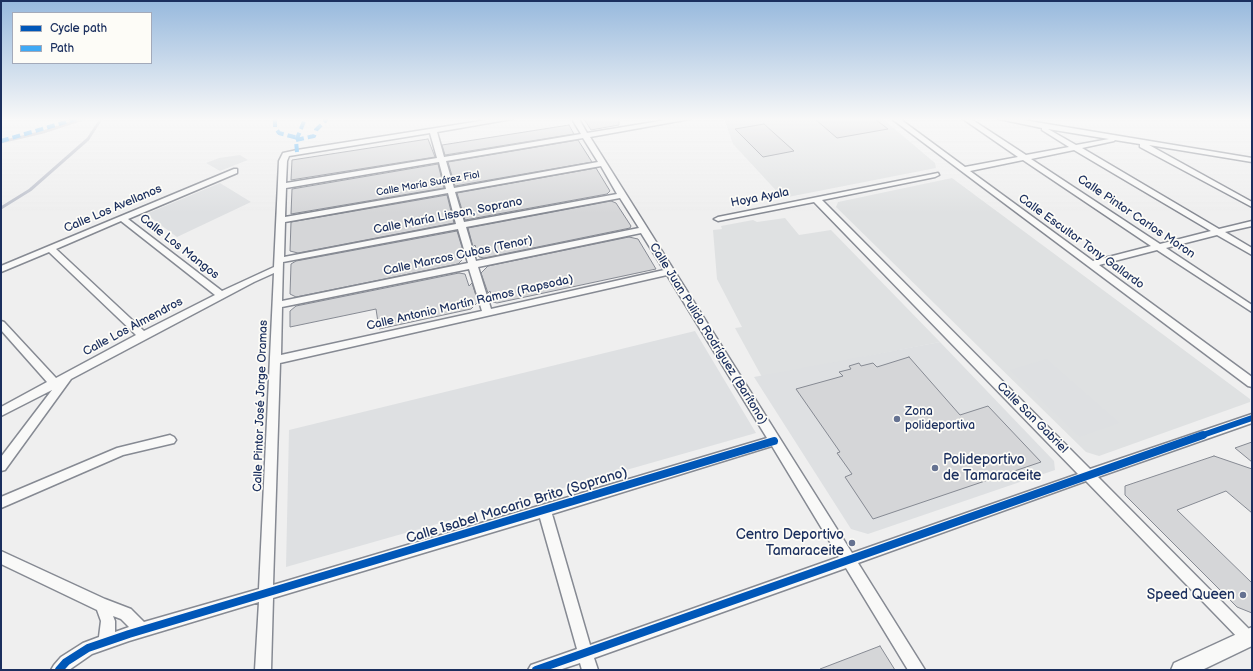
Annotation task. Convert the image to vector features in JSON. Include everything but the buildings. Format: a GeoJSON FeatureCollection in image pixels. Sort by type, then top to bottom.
{"type":"FeatureCollection","features":[{"type":"Feature","properties":{"kind":"street","name":"Calle Pintor José Jorge Oramas"},"geometry":{"type":"LineString","coordinates":[[263,670],[283,161],[286,156],[308,150]]}},
{"type":"Feature","properties":{"kind":"street"},"geometry":{"type":"LineString","coordinates":[[438,150],[487,313]]}},
{"type":"Feature","properties":{"kind":"street"},"geometry":{"type":"LineString","coordinates":[[283,186],[499,150]]}},
{"type":"Feature","properties":{"kind":"street","name":"Calle Juan Pulido Rodríguez (Barítono)"},"geometry":{"type":"LineString","coordinates":[[594,150],[917,670]]}},
{"type":"Feature","properties":{"kind":"street","name":"Calle Escultor Tony Gallardo"},"geometry":{"type":"LineString","coordinates":[[937,150],[1252,383]]}},
{"type":"Feature","properties":{"kind":"street","name":"Calle Pintor Carlos Moron"},"geometry":{"type":"LineString","coordinates":[[1013,150],[1252,309]]}},
{"type":"Feature","properties":{"kind":"street"},"geometry":{"type":"LineString","coordinates":[[964,170],[1060,150]]}},
{"type":"Feature","properties":{"kind":"street"},"geometry":{"type":"LineString","coordinates":[[1082,150],[1252,252]]}},
{"type":"Feature","properties":{"kind":"street"},"geometry":{"type":"LineString","coordinates":[[1154,150],[1252,205]]}},
{"type":"Feature","properties":{"kind":"street"},"geometry":{"type":"LineString","coordinates":[[1192,150],[1252,160]]}},
{"type":"Feature","properties":{"kind":"street"},"geometry":{"type":"LineString","coordinates":[[1238,158],[1252,165]]}},
{"type":"Feature","properties":{"kind":"street","name":"Calle María Suárez Fiol"},"geometry":{"type":"LineString","coordinates":[[281,220],[602,164]]}},
{"type":"Feature","properties":{"kind":"street","name":"Calle Los Avellanos"},"geometry":{"type":"LineString","coordinates":[[1,269],[234,171]]}},
{"type":"Feature","properties":{"kind":"street"},"geometry":{"type":"LineString","coordinates":[[811,200],[935,175]]}},
{"type":"Feature","properties":{"kind":"street","name":"Calle María Lisson, Soprano"},"geometry":{"type":"LineString","coordinates":[[279,264],[461,225],[622,195]]}},
{"type":"Feature","properties":{"kind":"street","name":"Hoya Ayala"},"geometry":{"type":"LineString","coordinates":[[718,219],[811,200]]}},
{"type":"Feature","properties":{"kind":"street","name":"Calle San Gabriel"},"geometry":{"type":"LineString","coordinates":[[811,200],[1250,637]]}},
{"type":"Feature","properties":{"kind":"street","name":"Calle Los Mangos"},"geometry":{"type":"LineString","coordinates":[[122,218],[221,295]]}},
{"type":"Feature","properties":{"kind":"street"},"geometry":{"type":"LineString","coordinates":[[1092,264],[1252,223]]}},
{"type":"Feature","properties":{"kind":"street","name":"Calle Marcos Cubas (Tenor)"},"geometry":{"type":"LineString","coordinates":[[278,305],[643,230]]}},
{"type":"Feature","properties":{"kind":"street"},"geometry":{"type":"LineString","coordinates":[[50,248],[143,336]]}},
{"type":"Feature","properties":{"kind":"street","name":"Calle Los Almendros"},"geometry":{"type":"LineString","coordinates":[[1,412],[279,264]]}},
{"type":"Feature","properties":{"kind":"street","name":"Calle Antonio Martín Ramos (Rapsoda)"},"geometry":{"type":"LineString","coordinates":[[276,360],[670,272]]}},
{"type":"Feature","properties":{"kind":"street"},"geometry":{"type":"LineString","coordinates":[[1,324],[55,384]]}},
{"type":"Feature","properties":{"kind":"street"},"geometry":{"type":"LineString","coordinates":[[1,466],[68,376]]}},
{"type":"Feature","properties":{"kind":"street"},"geometry":{"type":"LineString","coordinates":[[536,670],[1252,418]]}},
{"type":"Feature","properties":{"kind":"street"},"geometry":{"type":"LineString","coordinates":[[1,503],[121,451],[170,440]]}},
{"type":"Feature","properties":{"kind":"street","name":"Calle Isabel Macario Brito (Soprano)"},"geometry":{"type":"LineString","coordinates":[[59,670],[66,662],[88,648],[142,630],[774,441]]}},
{"type":"Feature","properties":{"kind":"street"},"geometry":{"type":"LineString","coordinates":[[544,511],[590,670]]}},
{"type":"Feature","properties":{"kind":"street"},"geometry":{"type":"LineString","coordinates":[[1,557],[102,605],[126,614],[142,630]]}},
{"type":"Feature","properties":{"kind":"street"},"geometry":{"type":"LineString","coordinates":[[102,605],[108,621],[108,630],[105,642]]}},
{"type":"Feature","properties":{"kind":"street"},"geometry":{"type":"LineString","coordinates":[[1181,670],[1250,637]]}},
{"type":"Feature","properties":{"kind":"shaded area"},"geometry":{"type":"Polygon","coordinates":[[[739,150],[920,150],[935,163],[936,168],[783,198],[739,150]]]}},
{"type":"Feature","properties":{"kind":"shaded area"},"geometry":{"type":"Polygon","coordinates":[[[240,155],[248,160],[220,171],[206,163],[219,158],[240,155]]]}},
{"type":"Feature","properties":{"kind":"shaded area"},"geometry":{"type":"Polygon","coordinates":[[[952,178],[1250,399],[1250,402],[1099,456],[1086,452],[836,207],[838,202],[952,178]]]}},
{"type":"Feature","properties":{"kind":"shaded area"},"geometry":{"type":"Polygon","coordinates":[[[220,183],[251,202],[177,237],[146,214],[220,183]]]}},
{"type":"Feature","properties":{"kind":"shaded area"},"geometry":{"type":"Polygon","coordinates":[[[785,218],[799,235],[831,230],[940,342],[762,377],[735,328],[742,327],[717,279],[713,230],[722,229],[721,226],[753,220],[757,222],[785,218]]]}},
{"type":"Feature","properties":{"kind":"shaded area"},"geometry":{"type":"Polygon","coordinates":[[[695,331],[756,433],[286,567],[289,430],[695,331]]]}},
{"type":"Feature","properties":{"kind":"shaded area","name":"Zona polideportiva"},"geometry":{"type":"Polygon","coordinates":[[[940,342],[1054,461],[1055,470],[868,534],[851,529],[754,377],[940,342]]]}},
{"type":"Feature","properties":{"kind":"shaded area"},"geometry":{"type":"Polygon","coordinates":[[[1046,359],[1119,423],[1080,437],[1010,370],[1046,359]]]}},
{"type":"Feature","properties":{"kind":"waterway"},"geometry":{"type":"LineString","coordinates":[[1,208],[30,190],[75,150]]}},
{"type":"Feature","properties":{"kind":"cycle path"},"geometry":{"type":"LineString","coordinates":[[536,670],[1252,418]]}},
{"type":"Feature","properties":{"kind":"cycle path"},"geometry":{"type":"LineString","coordinates":[[59,670],[66,662],[88,648],[129,634],[774,441]]}},
{"type":"Feature","properties":{"kind":"place","name":"Zona polideportiva"},"geometry":{"type":"Point","coordinates":[897,419]}},
{"type":"Feature","properties":{"kind":"place","name":"Polideportivo de Tamaraceite"},"geometry":{"type":"Point","coordinates":[935,468]}},
{"type":"Feature","properties":{"kind":"place","name":"Centro Deportivo Tamaraceite"},"geometry":{"type":"Point","coordinates":[852,543]}},
{"type":"Feature","properties":{"kind":"place","name":"Speed Queen"},"geometry":{"type":"Point","coordinates":[1243,595]}}]}
